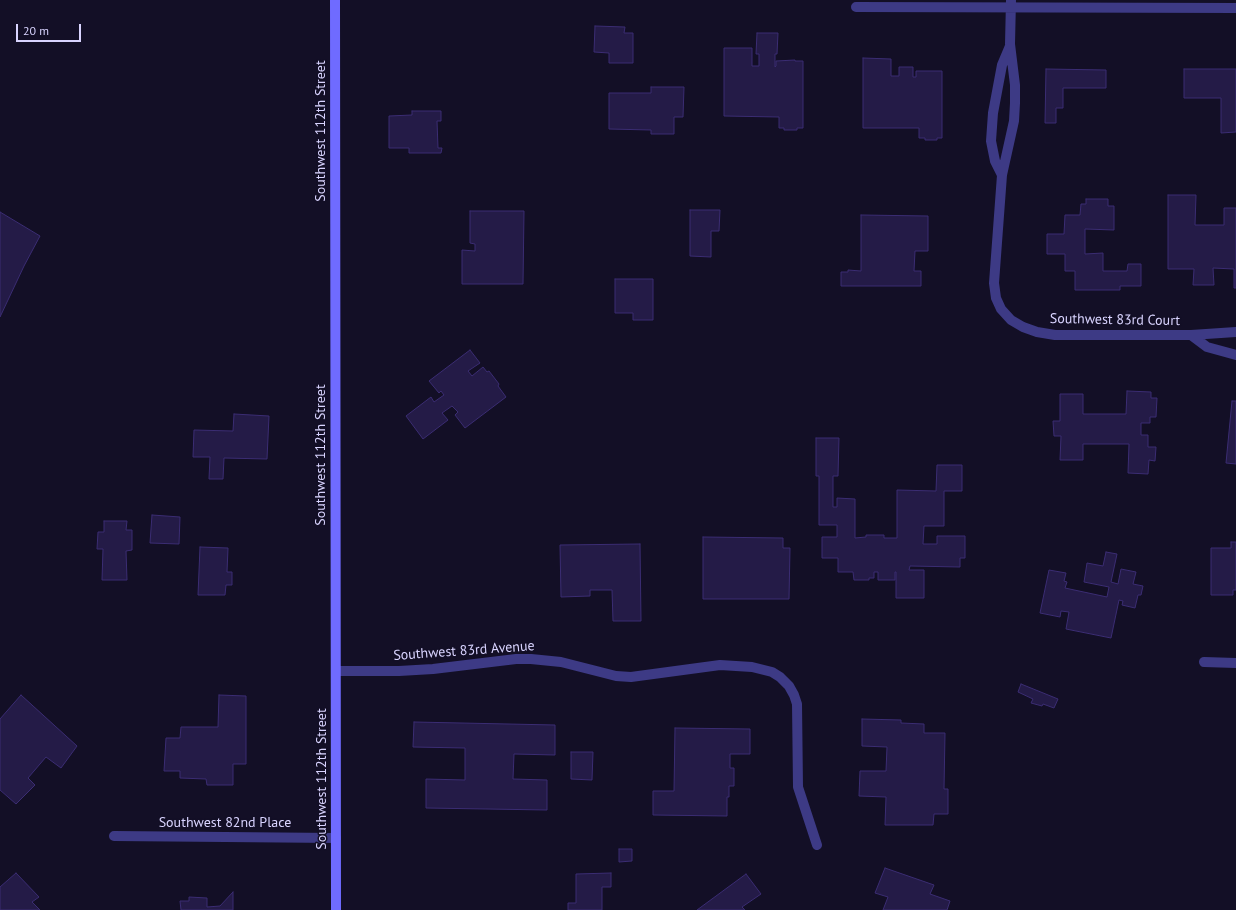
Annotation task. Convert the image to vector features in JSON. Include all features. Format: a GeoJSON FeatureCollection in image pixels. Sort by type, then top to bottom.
{"type":"FeatureCollection","features":[{"type":"Feature","properties":{"kind":"main road","name":"Southwest 112th Street"},"geometry":{"type":"LineString","coordinates":[[334,0],[336,910]]}},
{"type":"Feature","properties":{"kind":"street"},"geometry":{"type":"LineString","coordinates":[[1002,175],[995,161],[991,141],[993,113],[1002,65],[1010,44],[1011,4]]}},
{"type":"Feature","properties":{"kind":"street"},"geometry":{"type":"LineString","coordinates":[[856,8],[1011,4],[1236,8]]}},
{"type":"Feature","properties":{"kind":"street","name":"Southwest 83rd Court"},"geometry":{"type":"LineString","coordinates":[[1010,44],[1015,85],[1014,121],[1002,175],[994,283],[996,298],[1001,309],[1011,320],[1024,327],[1037,332],[1055,335],[1191,336],[1236,332]]}},
{"type":"Feature","properties":{"kind":"street","name":"Southwest 83rd Court"},"geometry":{"type":"LineString","coordinates":[[1191,336],[1207,348],[1236,355]]}},
{"type":"Feature","properties":{"kind":"street","name":"Southwest 83rd Avenue"},"geometry":{"type":"LineString","coordinates":[[336,671],[426,669],[531,658],[561,662],[616,676],[631,677],[720,665],[752,667],[772,672],[780,677],[794,695],[797,704],[798,787],[817,845]]}},
{"type":"Feature","properties":{"kind":"street"},"geometry":{"type":"LineString","coordinates":[[1204,662],[1236,663]]}},
{"type":"Feature","properties":{"kind":"street","name":"Southwest 82nd Place"},"geometry":{"type":"LineString","coordinates":[[114,836],[336,838]]}},
{"type":"Feature","properties":{"kind":"building"},"geometry":{"type":"Polygon","coordinates":[[[595,26],[625,27],[624,33],[633,33],[633,63],[609,63],[609,53],[594,52],[595,26]]]}},
{"type":"Feature","properties":{"kind":"building"},"geometry":{"type":"Polygon","coordinates":[[[757,33],[778,33],[775,67],[776,61],[803,61],[803,128],[797,128],[797,130],[784,130],[784,128],[779,128],[779,117],[724,116],[724,48],[752,48],[752,66],[759,66],[759,54],[756,54],[757,33]]]}},
{"type":"Feature","properties":{"kind":"building"},"geometry":{"type":"Polygon","coordinates":[[[863,58],[891,59],[891,76],[899,76],[899,67],[913,67],[913,77],[916,77],[916,71],[942,71],[942,138],[937,138],[937,140],[925,140],[925,138],[919,138],[919,128],[863,128],[863,58]]]}},
{"type":"Feature","properties":{"kind":"building"},"geometry":{"type":"Polygon","coordinates":[[[1046,69],[1106,70],[1106,88],[1063,88],[1063,108],[1056,108],[1056,123],[1045,123],[1046,69]]]}},
{"type":"Feature","properties":{"kind":"building"},"geometry":{"type":"Polygon","coordinates":[[[1184,69],[1236,69],[1236,132],[1221,133],[1221,98],[1184,98],[1184,69]]]}},
{"type":"Feature","properties":{"kind":"building"},"geometry":{"type":"Polygon","coordinates":[[[651,87],[684,87],[683,117],[674,117],[674,134],[651,134],[651,130],[609,129],[609,93],[651,93],[651,87]]]}},
{"type":"Feature","properties":{"kind":"building"},"geometry":{"type":"Polygon","coordinates":[[[412,111],[441,111],[441,121],[437,121],[438,148],[442,148],[441,153],[409,153],[409,148],[389,148],[389,116],[412,115],[412,111]]]}},
{"type":"Feature","properties":{"kind":"building"},"geometry":{"type":"Polygon","coordinates":[[[1168,195],[1196,195],[1195,225],[1224,225],[1224,208],[1236,208],[1236,288],[1234,288],[1234,269],[1213,268],[1214,285],[1193,285],[1194,269],[1168,269],[1168,195]]]}},
{"type":"Feature","properties":{"kind":"building"},"geometry":{"type":"Polygon","coordinates":[[[1086,199],[1108,199],[1108,206],[1114,206],[1114,230],[1085,229],[1085,254],[1103,253],[1103,271],[1127,271],[1128,264],[1141,264],[1141,286],[1120,286],[1120,290],[1075,290],[1075,271],[1065,271],[1065,254],[1047,254],[1047,234],[1064,234],[1065,215],[1080,215],[1081,204],[1086,204],[1086,199]]]}},
{"type":"Feature","properties":{"kind":"building"},"geometry":{"type":"Polygon","coordinates":[[[690,210],[720,210],[719,231],[711,231],[711,257],[690,256],[690,210]]]}},
{"type":"Feature","properties":{"kind":"building"},"geometry":{"type":"Polygon","coordinates":[[[470,211],[524,211],[523,284],[462,284],[462,250],[475,251],[475,244],[470,243],[470,211]]]}},
{"type":"Feature","properties":{"kind":"building"},"geometry":{"type":"Polygon","coordinates":[[[0,212],[40,236],[0,317],[0,212]]]}},
{"type":"Feature","properties":{"kind":"building"},"geometry":{"type":"Polygon","coordinates":[[[861,215],[928,216],[928,251],[915,251],[914,271],[921,271],[921,286],[841,286],[841,272],[848,272],[848,270],[861,271],[861,215]]]}},
{"type":"Feature","properties":{"kind":"building"},"geometry":{"type":"Polygon","coordinates":[[[615,279],[653,279],[653,320],[633,320],[633,313],[615,313],[615,279]]]}},
{"type":"Feature","properties":{"kind":"building"},"geometry":{"type":"Polygon","coordinates":[[[470,350],[480,363],[468,371],[472,376],[483,367],[487,372],[489,371],[499,384],[498,386],[506,397],[465,428],[455,415],[458,412],[452,406],[442,413],[448,420],[423,439],[406,416],[431,397],[434,402],[444,395],[441,391],[439,393],[429,381],[470,350]]]}},
{"type":"Feature","properties":{"kind":"building"},"geometry":{"type":"Polygon","coordinates":[[[1127,391],[1151,392],[1151,398],[1157,398],[1156,417],[1150,417],[1150,423],[1141,423],[1141,435],[1148,435],[1148,447],[1156,447],[1155,461],[1149,460],[1148,474],[1128,473],[1129,444],[1083,444],[1083,460],[1060,460],[1061,436],[1054,436],[1053,421],[1060,421],[1060,394],[1083,394],[1083,414],[1126,414],[1127,391]]]}},
{"type":"Feature","properties":{"kind":"building"},"geometry":{"type":"Polygon","coordinates":[[[1232,401],[1236,401],[1236,464],[1226,463],[1232,401]]]}},
{"type":"Feature","properties":{"kind":"building"},"geometry":{"type":"Polygon","coordinates":[[[234,414],[269,416],[267,459],[224,458],[223,479],[209,479],[210,457],[193,457],[194,430],[233,431],[234,414]]]}},
{"type":"Feature","properties":{"kind":"building"},"geometry":{"type":"Polygon","coordinates":[[[816,438],[839,438],[838,476],[833,476],[833,507],[837,507],[837,498],[855,499],[855,538],[866,537],[866,535],[884,535],[884,538],[897,538],[897,490],[936,491],[937,465],[962,465],[962,491],[944,491],[944,526],[924,526],[923,544],[937,544],[937,536],[965,536],[965,558],[960,558],[960,567],[910,566],[909,570],[924,570],[924,598],[896,598],[896,572],[895,580],[878,580],[878,572],[874,572],[874,578],[869,578],[869,580],[854,580],[853,572],[838,572],[838,558],[822,558],[822,537],[837,537],[837,525],[819,525],[819,476],[816,476],[816,438]]]}},
{"type":"Feature","properties":{"kind":"building"},"geometry":{"type":"Polygon","coordinates":[[[152,515],[180,517],[179,544],[150,543],[152,515]]]}},
{"type":"Feature","properties":{"kind":"building"},"geometry":{"type":"Polygon","coordinates":[[[104,521],[127,521],[126,530],[132,530],[132,550],[126,551],[127,580],[102,580],[103,549],[97,549],[98,532],[104,532],[104,521]]]}},
{"type":"Feature","properties":{"kind":"building"},"geometry":{"type":"Polygon","coordinates":[[[703,537],[783,538],[783,548],[790,548],[789,599],[703,599],[703,537]]]}},
{"type":"Feature","properties":{"kind":"building"},"geometry":{"type":"Polygon","coordinates":[[[1231,542],[1236,542],[1236,590],[1233,590],[1233,595],[1211,595],[1211,548],[1231,548],[1231,542]]]}},
{"type":"Feature","properties":{"kind":"building"},"geometry":{"type":"Polygon","coordinates":[[[640,544],[641,621],[613,621],[612,590],[590,590],[590,596],[561,597],[560,545],[640,544]]]}},
{"type":"Feature","properties":{"kind":"building"},"geometry":{"type":"Polygon","coordinates":[[[200,547],[228,548],[227,572],[232,572],[232,585],[226,585],[225,595],[198,595],[200,547]]]}},
{"type":"Feature","properties":{"kind":"building"},"geometry":{"type":"Polygon","coordinates":[[[1106,552],[1117,554],[1111,582],[1118,584],[1121,569],[1136,572],[1133,584],[1143,586],[1141,595],[1138,595],[1135,608],[1122,605],[1123,601],[1119,600],[1111,638],[1066,629],[1069,612],[1061,611],[1060,617],[1040,613],[1049,570],[1066,573],[1064,581],[1067,582],[1065,588],[1107,597],[1109,587],[1084,582],[1087,563],[1103,566],[1106,552]]]}},
{"type":"Feature","properties":{"kind":"building"},"geometry":{"type":"Polygon","coordinates":[[[1021,684],[1058,699],[1054,708],[1043,704],[1042,706],[1031,703],[1033,699],[1018,692],[1021,684]]]}},
{"type":"Feature","properties":{"kind":"building"},"geometry":{"type":"Polygon","coordinates":[[[21,695],[77,746],[61,768],[46,757],[28,778],[35,785],[16,804],[0,790],[0,719],[21,695]]]}},
{"type":"Feature","properties":{"kind":"building"},"geometry":{"type":"Polygon","coordinates":[[[219,695],[246,696],[246,764],[233,764],[233,785],[207,785],[206,779],[180,778],[180,771],[164,771],[166,738],[180,738],[181,727],[218,727],[219,695]]]}},
{"type":"Feature","properties":{"kind":"building"},"geometry":{"type":"Polygon","coordinates":[[[862,719],[901,720],[901,723],[924,724],[924,733],[945,733],[944,789],[948,789],[948,814],[934,814],[933,825],[885,825],[886,797],[859,796],[860,771],[886,771],[887,747],[862,746],[862,719]]]}},
{"type":"Feature","properties":{"kind":"building"},"geometry":{"type":"Polygon","coordinates":[[[414,722],[555,725],[555,755],[514,754],[513,779],[547,780],[547,810],[426,808],[426,779],[465,780],[465,748],[413,747],[414,722]]]}},
{"type":"Feature","properties":{"kind":"building"},"geometry":{"type":"Polygon","coordinates":[[[675,728],[750,729],[750,754],[730,754],[730,768],[734,768],[734,786],[729,786],[729,797],[727,797],[727,816],[653,815],[653,791],[674,791],[675,728]]]}},
{"type":"Feature","properties":{"kind":"building"},"geometry":{"type":"Polygon","coordinates":[[[571,752],[593,752],[592,780],[571,779],[571,752]]]}},
{"type":"Feature","properties":{"kind":"building"},"geometry":{"type":"Polygon","coordinates":[[[619,849],[632,849],[632,861],[619,862],[619,849]]]}},
{"type":"Feature","properties":{"kind":"building"},"geometry":{"type":"Polygon","coordinates":[[[885,868],[934,885],[930,894],[950,901],[947,910],[883,910],[888,897],[875,893],[885,868]]]}},
{"type":"Feature","properties":{"kind":"building"},"geometry":{"type":"Polygon","coordinates":[[[16,873],[39,897],[32,902],[40,910],[0,910],[0,887],[16,873]]]}},
{"type":"Feature","properties":{"kind":"building"},"geometry":{"type":"Polygon","coordinates":[[[611,873],[611,887],[602,887],[602,910],[568,910],[568,903],[576,903],[576,874],[611,873]]]}},
{"type":"Feature","properties":{"kind":"building"},"geometry":{"type":"Polygon","coordinates":[[[746,874],[761,894],[742,907],[745,910],[697,910],[746,874]]]}},
{"type":"Feature","properties":{"kind":"building"},"geometry":{"type":"Polygon","coordinates":[[[233,892],[233,910],[181,910],[180,901],[189,901],[189,897],[207,898],[207,907],[220,906],[233,892]]]}}]}
